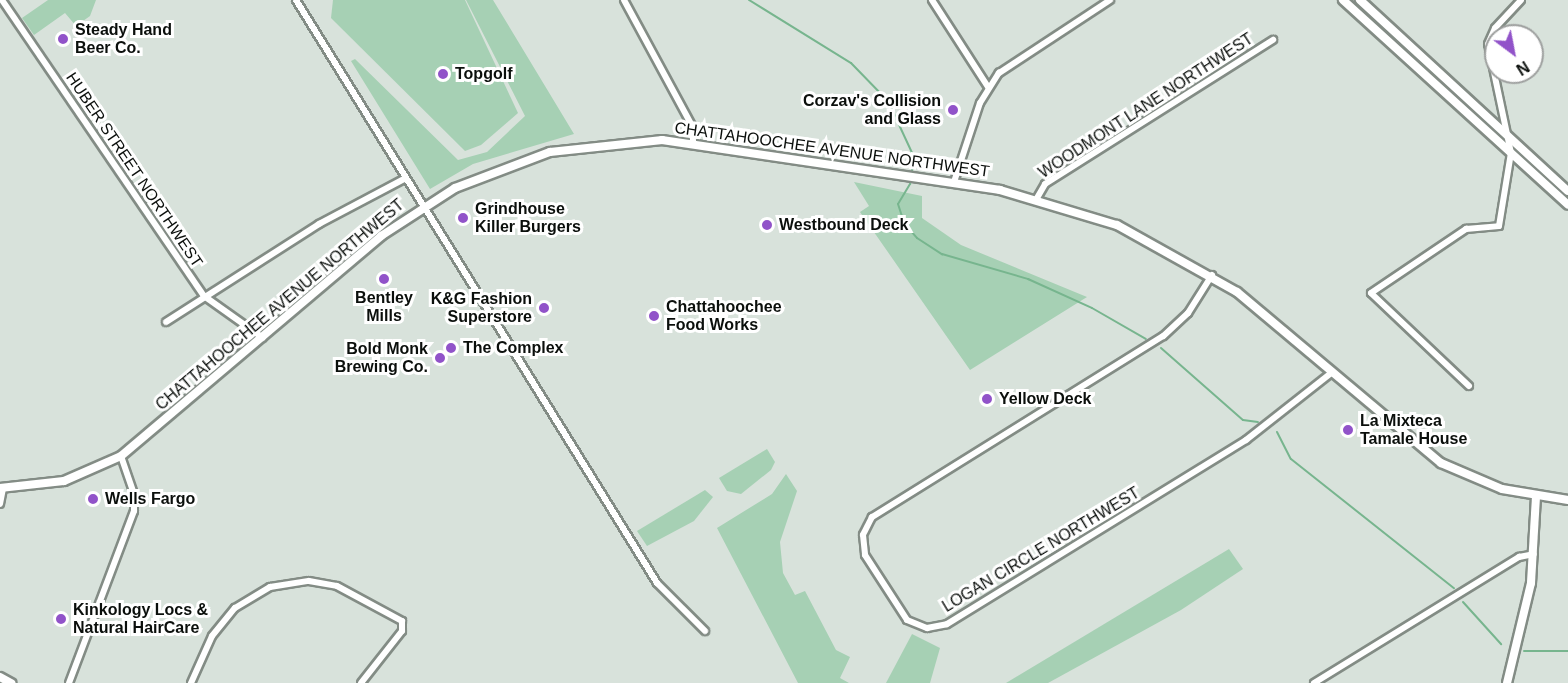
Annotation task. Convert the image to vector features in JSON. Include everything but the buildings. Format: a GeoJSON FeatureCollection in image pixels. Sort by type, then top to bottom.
{"type":"FeatureCollection","features":[{"type":"Feature","properties":{"kind":"street","name":"HUBER STREET NORTHWEST"},"geometry":{"type":"LineString","coordinates":[[2,0],[204,296],[263,338]]}},
{"type":"Feature","properties":{"kind":"street"},"geometry":{"type":"LineString","coordinates":[[296,0],[657,583],[705,631]]}},
{"type":"Feature","properties":{"kind":"street"},"geometry":{"type":"LineString","coordinates":[[624,0],[692,126],[693,142]]}},
{"type":"Feature","properties":{"kind":"street"},"geometry":{"type":"LineString","coordinates":[[932,0],[988,87]]}},
{"type":"Feature","properties":{"kind":"street"},"geometry":{"type":"LineString","coordinates":[[954,182],[988,87],[1012,62],[1110,0]]}},
{"type":"Feature","properties":{"kind":"street"},"geometry":{"type":"LineString","coordinates":[[1343,0],[1568,205]]}},
{"type":"Feature","properties":{"kind":"street"},"geometry":{"type":"LineString","coordinates":[[1360,0],[1568,191]]}},
{"type":"Feature","properties":{"kind":"street"},"geometry":{"type":"LineString","coordinates":[[1469,386],[1371,293],[1466,229],[1499,226],[1511,153],[1488,44],[1495,28],[1521,0]]}},
{"type":"Feature","properties":{"kind":"street","name":"WOODMONT LANE NORTHWEST"},"geometry":{"type":"LineString","coordinates":[[1037,198],[1045,184],[1273,40]]}},
{"type":"Feature","properties":{"kind":"street","name":"CHATTAHOOCHEE AVENUE NORTHWEST"},"geometry":{"type":"LineString","coordinates":[[1,488],[64,481],[121,456],[423,206],[488,173],[550,152],[621,141],[693,142],[903,173],[1037,198],[1128,229],[1212,275],[1441,463],[1487,484],[1536,497],[1568,500]]}},
{"type":"Feature","properties":{"kind":"street"},"geometry":{"type":"LineString","coordinates":[[166,322],[319,224],[406,178]]}},
{"type":"Feature","properties":{"kind":"street","name":"LOGAN CIRCLE NORTHWEST"},"geometry":{"type":"LineString","coordinates":[[1212,275],[1188,313],[1163,336],[872,517],[863,535],[864,555],[907,620],[927,628],[947,624],[1246,440],[1331,373]]}},
{"type":"Feature","properties":{"kind":"street"},"geometry":{"type":"LineString","coordinates":[[69,683],[134,511],[121,456]]}},
{"type":"Feature","properties":{"kind":"street"},"geometry":{"type":"LineString","coordinates":[[0,504],[1,488]]}},
{"type":"Feature","properties":{"kind":"street"},"geometry":{"type":"LineString","coordinates":[[1507,683],[1534,554],[1536,497]]}},
{"type":"Feature","properties":{"kind":"street"},"geometry":{"type":"LineString","coordinates":[[1314,683],[1519,557],[1534,554]]}},
{"type":"Feature","properties":{"kind":"street"},"geometry":{"type":"LineString","coordinates":[[193,682],[227,615],[270,587],[325,582],[384,608],[400,618],[402,631],[361,683]]}},
{"type":"Feature","properties":{"kind":"street"},"geometry":{"type":"LineString","coordinates":[[0,677],[11,683]]}},
{"type":"Feature","properties":{"kind":"green space"},"geometry":{"type":"Polygon","coordinates":[[[48,0],[96,0],[90,16],[76,26],[65,13],[34,35],[22,18],[48,0]]]}},
{"type":"Feature","properties":{"kind":"green space","name":"Topgolf"},"geometry":{"type":"Polygon","coordinates":[[[333,0],[465,0],[518,113],[481,145],[465,151],[331,18],[333,0]]]}},
{"type":"Feature","properties":{"kind":"green space"},"geometry":{"type":"Polygon","coordinates":[[[466,0],[493,0],[574,134],[473,164],[430,189],[351,61],[355,59],[458,160],[487,152],[525,116],[466,0]]]}},
{"type":"Feature","properties":{"kind":"green space"},"geometry":{"type":"Polygon","coordinates":[[[854,182],[922,196],[922,218],[961,245],[1087,297],[970,370],[860,212],[869,206],[854,182]]]}},
{"type":"Feature","properties":{"kind":"green space"},"geometry":{"type":"Polygon","coordinates":[[[767,449],[775,462],[771,470],[741,494],[727,491],[719,478],[767,449]]]}},
{"type":"Feature","properties":{"kind":"green space"},"geometry":{"type":"Polygon","coordinates":[[[786,474],[797,491],[780,542],[783,573],[795,595],[805,591],[836,650],[850,657],[840,678],[849,683],[798,683],[717,528],[772,494],[786,474]]]}},
{"type":"Feature","properties":{"kind":"green space"},"geometry":{"type":"Polygon","coordinates":[[[705,490],[713,497],[694,521],[647,546],[637,531],[705,490]]]}},
{"type":"Feature","properties":{"kind":"green space"},"geometry":{"type":"Polygon","coordinates":[[[1229,549],[1243,569],[1181,610],[1048,683],[1006,683],[1229,549]]]}},
{"type":"Feature","properties":{"kind":"green space"},"geometry":{"type":"Polygon","coordinates":[[[912,634],[940,648],[930,683],[886,683],[912,634]]]}},
{"type":"Feature","properties":{"kind":"waterway"},"geometry":{"type":"LineString","coordinates":[[749,0],[851,63],[888,101],[914,157],[910,184],[898,204],[904,223],[917,238],[942,254],[1028,279],[1092,308],[1146,339]]}},
{"type":"Feature","properties":{"kind":"waterway"},"geometry":{"type":"LineString","coordinates":[[1161,348],[1243,420],[1258,422]]}},
{"type":"Feature","properties":{"kind":"waterway"},"geometry":{"type":"LineString","coordinates":[[1277,432],[1291,459],[1454,588]]}},
{"type":"Feature","properties":{"kind":"waterway"},"geometry":{"type":"LineString","coordinates":[[1463,602],[1501,644]]}},
{"type":"Feature","properties":{"kind":"waterway"},"geometry":{"type":"LineString","coordinates":[[1524,651],[1568,651]]}},
{"type":"Feature","properties":{"kind":"place","name":"Steady Hand Beer Co."},"geometry":{"type":"Point","coordinates":[63,39]}},
{"type":"Feature","properties":{"kind":"place","name":"Topgolf"},"geometry":{"type":"Point","coordinates":[443,74]}},
{"type":"Feature","properties":{"kind":"place","name":"Corzav's Collision and Glass"},"geometry":{"type":"Point","coordinates":[953,110]}},
{"type":"Feature","properties":{"kind":"place","name":"Grindhouse Killer Burgers"},"geometry":{"type":"Point","coordinates":[463,218]}},
{"type":"Feature","properties":{"kind":"place","name":"Westbound Deck"},"geometry":{"type":"Point","coordinates":[767,225]}},
{"type":"Feature","properties":{"kind":"place","name":"Bentley Mills"},"geometry":{"type":"Point","coordinates":[384,279]}},
{"type":"Feature","properties":{"kind":"place","name":"K&G Fashion Superstore"},"geometry":{"type":"Point","coordinates":[544,308]}},
{"type":"Feature","properties":{"kind":"place","name":"Chattahoochee Food Works"},"geometry":{"type":"Point","coordinates":[654,316]}},
{"type":"Feature","properties":{"kind":"place","name":"The Complex"},"geometry":{"type":"Point","coordinates":[451,348]}},
{"type":"Feature","properties":{"kind":"place","name":"Bold Monk Brewing Co."},"geometry":{"type":"Point","coordinates":[440,358]}},
{"type":"Feature","properties":{"kind":"place","name":"Yellow Deck"},"geometry":{"type":"Point","coordinates":[987,399]}},
{"type":"Feature","properties":{"kind":"place","name":"La Mixteca Tamale House"},"geometry":{"type":"Point","coordinates":[1348,430]}},
{"type":"Feature","properties":{"kind":"place","name":"Wells Fargo"},"geometry":{"type":"Point","coordinates":[93,499]}},
{"type":"Feature","properties":{"kind":"place","name":"Kinkology Locs & Natural HairCare"},"geometry":{"type":"Point","coordinates":[61,619]}}]}
